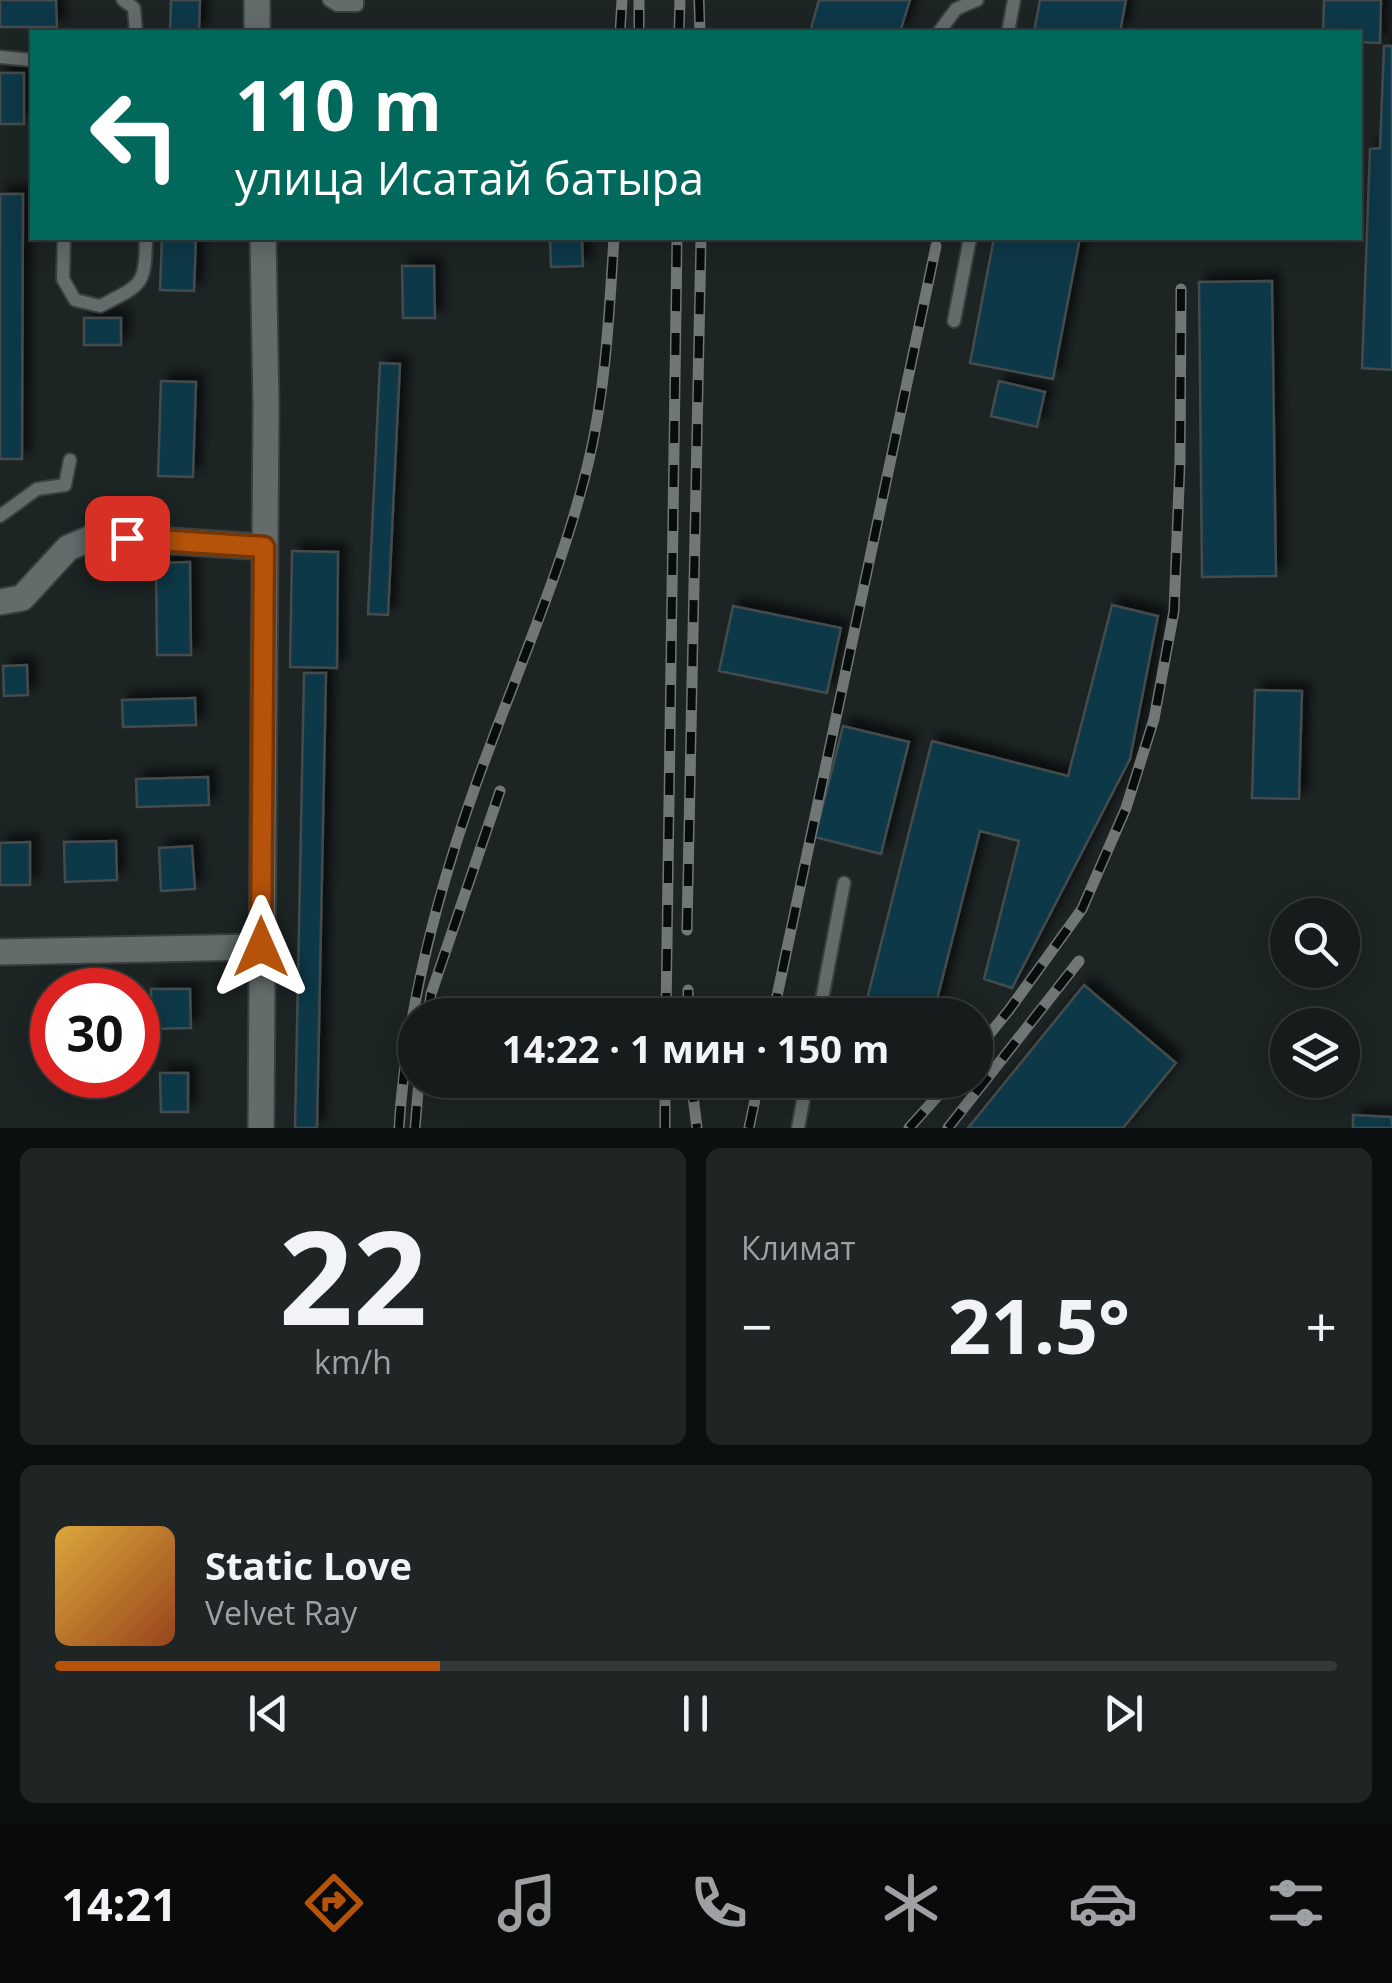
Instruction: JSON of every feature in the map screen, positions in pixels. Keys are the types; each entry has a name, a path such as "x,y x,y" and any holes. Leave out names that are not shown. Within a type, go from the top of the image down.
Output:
{"street":[{"path":"256,30 257,0"},
{"path":"262,1128 263,240"},
{"path":"0,602 22,598 68,548 96,536 264,547"},
{"path":"0,952 261,947"}],"lane":[{"path":"123,0 134,8 136,30"},
{"path":"329,0 337,5 357,5 357,0"},
{"path":"940,30 956,9 977,0"},
{"path":"1008,30 1014,0"},
{"path":"0,57 30,60"},
{"path":"64,240 63,279 75,300 100,306 133,289 146,275 146,240"},
{"path":"954,321 970,240"},
{"path":"0,516 37,489 65,486 70,460"},
{"path":"822,998 844,883"},
{"path":"798,1128 804,1098"}],"building":[{"path":"0,0 56,0 57,27 0,27"},
{"path":"171,0 200,0 199,30 170,30"},
{"path":"819,0 910,0 901,30 811,30"},
{"path":"1040,0 1126,0 1120,30 1034,30"},
{"path":"1324,0 1381,0 1380,43 1362,42 1362,30 1323,30"},
{"path":"1384,46 1392,46 1392,370 1362,368 1370,149 1380,148"},
{"path":"0,73 24,73 24,124 0,124"},
{"path":"0,194 23,194 22,459 0,459"},
{"path":"162,240 196,240 194,291 160,290"},
{"path":"582,240 583,266 551,267 550,241"},
{"path":"994,240 1080,240 1053,379 970,363"},
{"path":"402,266 434,266 435,318 403,318"},
{"path":"1272,281 1276,576 1202,577 1199,282"},
{"path":"84,318 121,318 121,345 84,345"},
{"path":"380,363 400,364 388,615 368,614"},
{"path":"161,381 196,382 193,477 158,476"},
{"path":"999,381 1045,392 1037,427 991,416"},
{"path":"292,551 338,552 337,668 290,667"},
{"path":"190,562 191,655 157,655 156,563"},
{"path":"1112,605 1158,616 1130,759 1012,988 984,979 1019,841 980,831 937,998 867,998 932,741 1068,776"},
{"path":"733,606 841,628 827,693 719,671"},
{"path":"27,665 28,695 4,696 3,666"},
{"path":"304,673 326,673 317,1128 295,1128"},
{"path":"1255,690 1302,691 1299,799 1252,798"},
{"path":"195,698 196,725 123,727 122,700"},
{"path":"843,726 909,742 881,854 815,837"},
{"path":"208,777 209,805 137,807 136,779"},
{"path":"116,841 117,880 65,882 64,842"},
{"path":"30,842 30,885 0,885 0,843"},
{"path":"192,846 195,889 161,891 159,848"},
{"path":"1084,985 1176,1063 1123,1128 968,1128"},
{"path":"160,989 190,989 191,1028 160,1029"},
{"path":"160,1073 188,1073 188,1112 161,1112"},
{"path":"1353,1115 1392,1117 1392,1128 1353,1128"}],"railway":[{"path":"620,30 622,0"},
{"path":"639,0 639,30"},
{"path":"679,30 680,0"},
{"path":"699,0 700,30"},
{"path":"399,1128 416,998 448,870 550,587 588,464 603,380 614,240"},
{"path":"666,998 677,240"},
{"path":"687,930 701,240"},
{"path":"777,998 936,246"},
{"path":"993,1030 1082,909 1126,808 1154,719 1174,611 1181,289"},
{"path":"430,998 500,791"},
{"path":"948,1128 1079,961"},
{"path":"688,990 688,998"},
{"path":"415,1128 418,1098"},
{"path":"665,1098 665,1128"},
{"path":"693,1098 697,1128"},
{"path":"749,1128 755,1098"},
{"path":"909,1128 936,1098"}],"route":[{"path":"127,538 264,547 261,947"}]}
